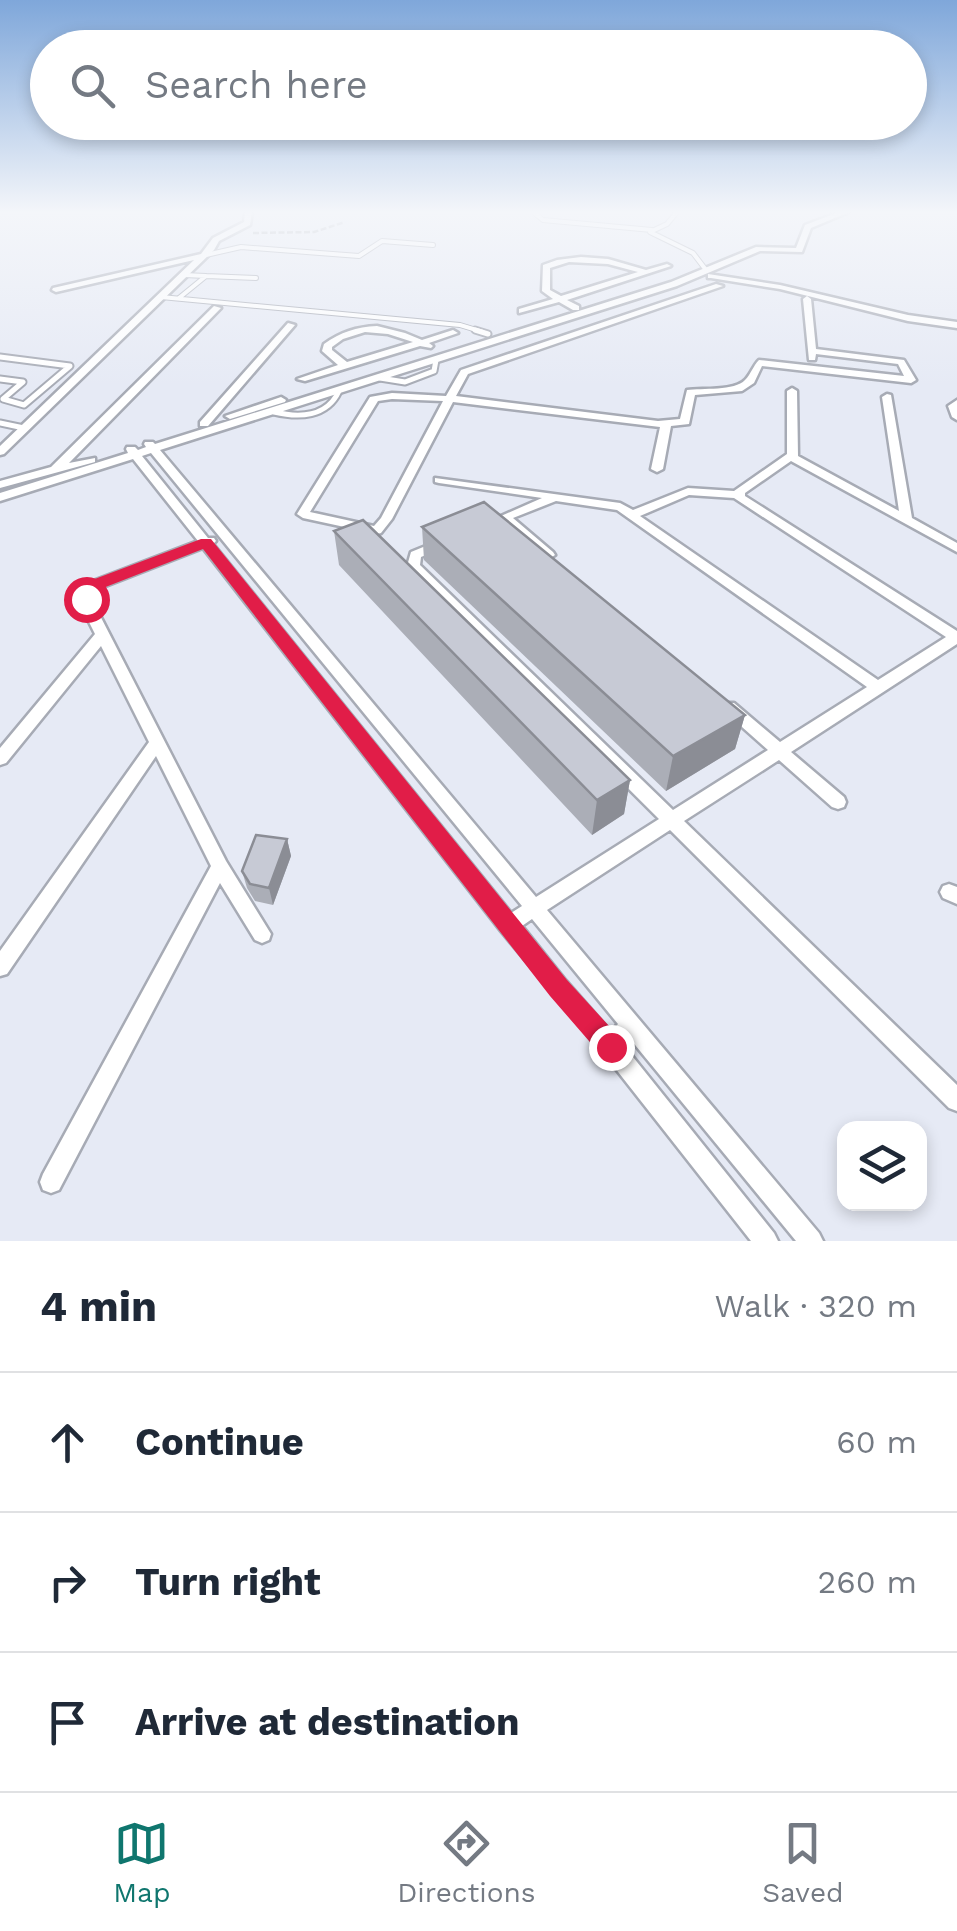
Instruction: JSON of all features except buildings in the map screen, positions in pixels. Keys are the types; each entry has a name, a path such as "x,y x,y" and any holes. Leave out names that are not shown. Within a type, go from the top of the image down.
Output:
{"street":[{"path":"134,270 56,290 143,270"},
{"path":"0,452 189,270"},
{"path":"546,270 544,285 558,299 576,308"},
{"path":"638,270 644,272"},
{"path":"522,311 652,270"},
{"path":"492,338 576,308 604,306 705,270"},
{"path":"0,485 143,450 204,424 702,271 730,282 780,287 908,318 957,324"},
{"path":"719,286 468,368 446,400 381,528 368,530 303,514 374,400 388,394 446,400 666,425 684,424 692,390 738,389 751,381 757,364 912,380 901,362 812,351"},
{"path":"571,295 612,323"},
{"path":"807,299 812,368"},
{"path":"604,306 625,319"},
{"path":"55,470 216,308"},
{"path":"204,424 292,325"},
{"path":"344,365 327,351 327,346 369,329 393,329 423,343 437,355"},
{"path":"302,378 453,333"},
{"path":"0,497 380,378 437,355"},
{"path":"792,390 792,458"},
{"path":"886,397 906,518"},
{"path":"957,402 957,417"},
{"path":"658,469 666,425"},
{"path":"143,450 632,1024 811,1241"},
{"path":"738,495 792,458"},
{"path":"792,458 957,548"},
{"path":"439,480 600,501 634,514 878,687"},
{"path":"508,925 957,638 738,495 688,491 634,514"},
{"path":"469,532 555,497"},
{"path":"505,518 563,567"},
{"path":"215,539 93,587 86,602 220,866 262,934"},
{"path":"215,539 508,925 766,1241"},
{"path":"451,540 416,555 412,566 674,818 957,1100"},
{"path":"0,758 102,636"},
{"path":"709,690 838,802"},
{"path":"0,967 158,741"},
{"path":"51,1182 220,866"},
{"path":"611,1047 632,1024"}],"lane":[{"path":"184,274 256,278"},
{"path":"178,299 206,276"},
{"path":"161,297 460,325 492,338"},
{"path":"0,357 70,366 24,405 3,399 23,382 0,378"},
{"path":"0,423 24,428"}],"route":[{"path":"86,599 98,584 206,542 558,988 611,1047"}]}
